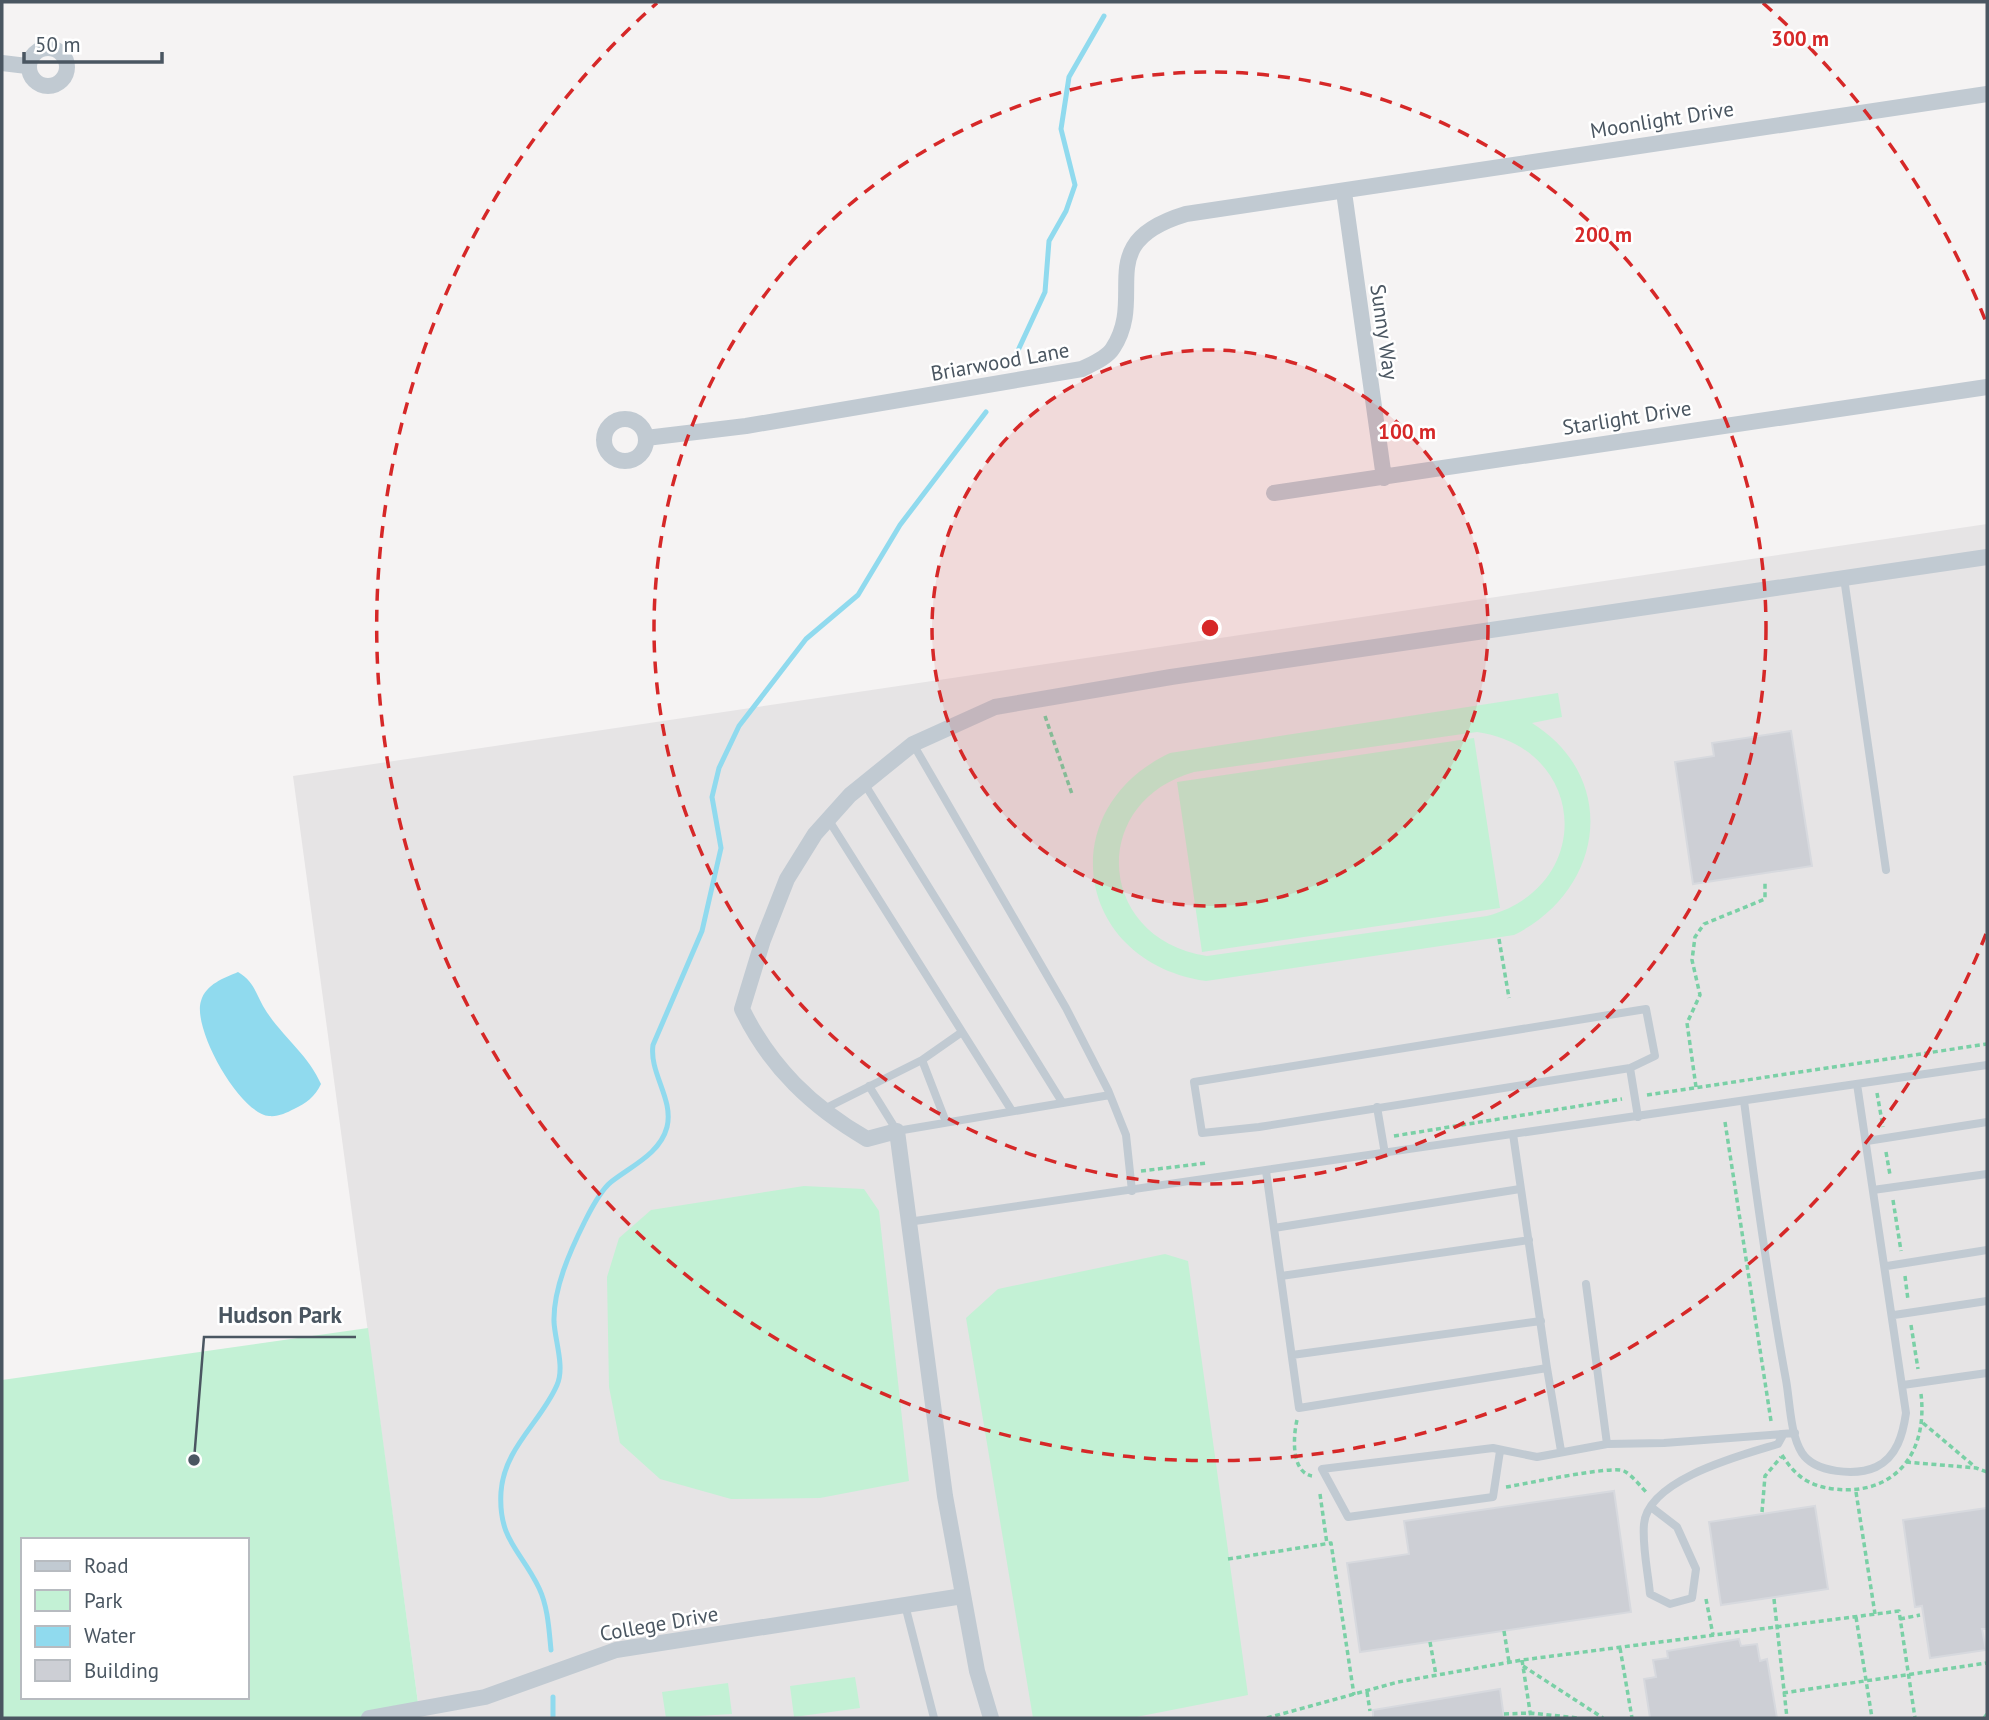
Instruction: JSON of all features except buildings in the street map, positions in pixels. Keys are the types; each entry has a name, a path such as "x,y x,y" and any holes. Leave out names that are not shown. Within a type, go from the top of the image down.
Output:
{"street":[{"path":"2,63 27,66"},
{"name":"Moonlight Drive","path":"1344,192 1839,114 1987,94"},
{"name":"Briarwood Lane","path":"646,438 746,426 1082,369 1112,351 1122,330 1127,262 1143,234 1166,220 1186,214 1344,192"},
{"name":"Sunny Way","path":"1344,192 1384,478"},
{"name":"Starlight Drive","path":"1274,493 1987,387"},
{"path":"991,1718 977,1671 945,1496 897,1131 867,1139 823,1110 776,1066 759,1043 742,1009 763,940 787,879 828,819 864,783 913,744 995,707 1039,698 1987,557"},
{"name":"College Drive","path":"369,1718 485,1697 615,1650 963,1596"}],"lane":[{"path":"1844,578 1886,870"},
{"path":"913,744 1066,1008 1110,1094 1126,1135 1132,1191"},
{"path":"864,783 1062,1102"},
{"path":"828,819 1013,1111"},
{"path":"1646,1009 1655,1056 1630,1068 1202,1133 1194,1082 1646,1009"},
{"path":"823,1110 922,1060 962,1031"},
{"path":"922,1060 946,1122"},
{"path":"908,1222 1987,1065"},
{"path":"1630,1068 1638,1117"},
{"path":"1744,1101 1777,1332 1795,1433 1802,1454 1816,1466 1845,1472 1877,1466 1896,1448 1902,1437 1906,1413 1894,1315 1857,1084"},
{"path":"869,1086 897,1131 1110,1094"},
{"path":"1377,1107 1385,1154"},
{"path":"1867,1141 1987,1122"},
{"path":"1513,1134 1561,1451"},
{"path":"1266,1171 1299,1408 1547,1368"},
{"path":"1874,1190 1987,1174"},
{"path":"1274,1228 1520,1189"},
{"path":"1281,1276 1529,1240"},
{"path":"1886,1266 1987,1251"},
{"path":"1586,1284 1607,1444"},
{"path":"1894,1315 1987,1301"},
{"path":"1292,1355 1541,1321"},
{"path":"1903,1385 1987,1373"},
{"path":"1500,1451 1493,1497 1348,1517 1322,1469 1493,1448 1537,1457 1607,1444 1664,1444 1772,1432 1783,1435 1795,1433"},
{"path":"1653,1504 1677,1527 1696,1569 1692,1598 1670,1604 1650,1594 1644,1522 1653,1504 1692,1474 1778,1444 1783,1435"},
{"path":"905,1605 934,1718"}],"path":[{"path":"1039,698 1072,794"},
{"path":"1696,1087 1687,1023 1700,995 1692,960 1695,937 1704,924 1765,899 1765,882"},
{"path":"1499,939 1509,998"},
{"path":"1382,1138 1696,1087 1987,1044"},
{"path":"1130,1172 1211,1163"},
{"path":"1923,1423 1976,1468"},
{"path":"1762,1512 1765,1476 1782,1456"},
{"path":"1905,1462 1976,1468 1987,1472"},
{"path":"1493,1489 1590,1474 1605,1468 1624,1471 1653,1504"},
{"path":"1856,1491 1875,1614"},
{"path":"1228,1559 1331,1543 1354,1695"},
{"path":"1705,1595 1713,1635"},
{"path":"1774,1599 1787,1718"},
{"path":"1267,1718 1436,1675 1509,1662 1899,1611 1915,1718"},
{"path":"1900,1619 1920,1615"},
{"path":"1856,1617 1872,1718"},
{"path":"1504,1631 1509,1662"},
{"path":"1430,1642 1436,1675"},
{"path":"1620,1647 1632,1718"},
{"path":"1522,1660 1531,1718"},
{"path":"1783,1693 1987,1663"},
{"path":"1523,1666 1602,1718"},
{"path":"1367,1692 1370,1711"},
{"path":"1504,1714 1530,1713 1578,1718"}],"shaded area":[{"path":"1987,524 1987,1718 420,1718 293,776"}],"green space":[{"path":"1558,693 1562,717 1532,723 1560,746 1579,774 1589,803 1590,834 1582,863 1567,891 1544,916 1514,935 1206,981 1162,968 1128,945 1106,915 1094,881 1095,845 1107,810 1132,778 1170,753","holes":["1477,732 1514,743 1541,763 1558,790 1564,819 1561,849 1547,877 1522,900 1487,916 1207,956 1170,945 1144,925 1126,899 1119,869 1122,839 1135,811 1159,788 1194,772"]},
{"path":"1474,738 1500,908 1202,952 1177,782"},
{"path":"804,1186 864,1189 879,1211 909,1481 820,1498 731,1499 660,1479 620,1443 609,1387 607,1277 619,1238 651,1210"},
{"path":"1165,1254 1188,1261 1248,1695 1131,1718 1033,1718 966,1318 998,1289"},
{"path":"368,1328 420,1718 2,1718 2,1380"},
{"path":"855,1677 860,1708 794,1717 790,1686"},
{"path":"728,1683 732,1714 666,1718 662,1692"}],"water":[{"path":"238,972 256,991 263,1006 309,1063 321,1084 306,1102 276,1116 257,1111 244,1101 220,1068 204,1030 200,1014 203,995 216,982"}],"waterway":[{"path":"1015,357 1045,292 1049,241 1066,211 1075,185 1061,129 1069,77 1104,16"},
{"path":"551,1650 542,1595 512,1544 503,1522 501,1492 504,1476 516,1449 557,1385 560,1362 554,1309 563,1270 579,1233 604,1190 644,1159 658,1145 667,1127 667,1106 654,1066 653,1045 702,931 721,848 712,797 719,768 739,726 806,639 858,595 900,525 986,412"},
{"path":"553,1697 553,1718"}],"place":[{"name":"Hudson Park","path":"194,1460"}]}
